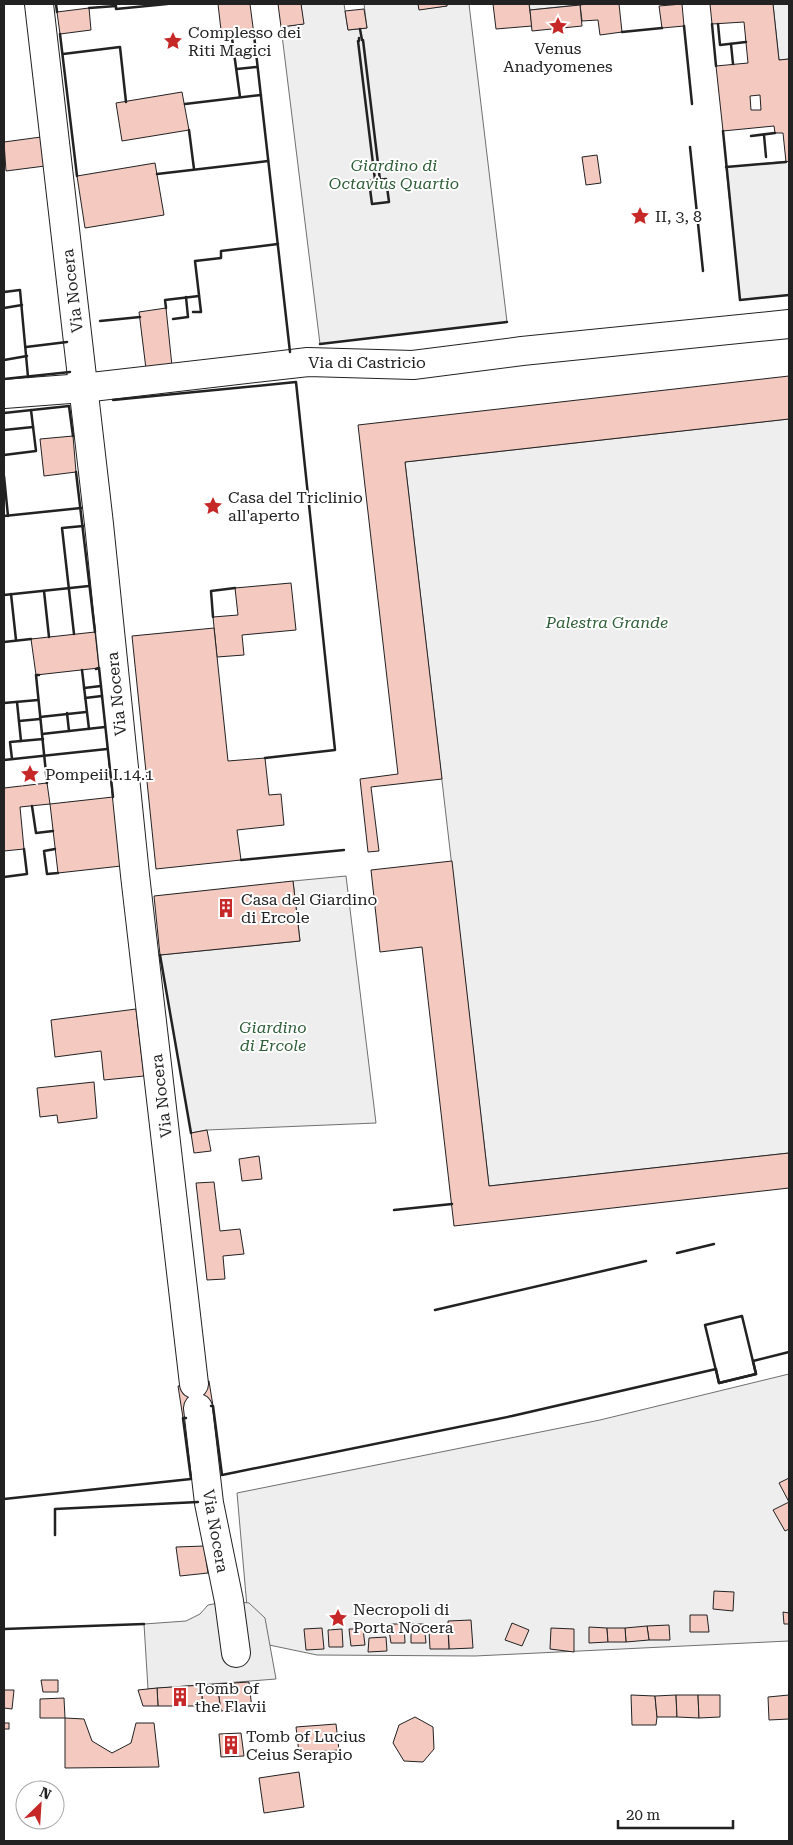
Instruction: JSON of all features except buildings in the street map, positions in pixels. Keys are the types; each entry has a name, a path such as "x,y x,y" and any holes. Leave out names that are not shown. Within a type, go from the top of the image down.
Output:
{"street":[{"name":"Via Nocera","path":"39,4 99,524 135,875 196,1396 209,1503 229,1601 236,1653"},
{"name":"Via di Castricio","path":"4,394 83,388 308,362 413,365 531,350 789,324"}],"green space":[{"name":"Giardino di Octavius Quartio","path":"301,4 344,4 348,30 367,28 364,4 418,4 419,9 447,6 447,4 469,4 507,322 320,344 281,27 303,24"},
{"path":"529,4 587,4 530,10"},
{"path":"773,4 789,4 789,59 779,60"},
{"path":"789,161 789,295 740,300 726,167"},
{"name":"Palestra Grande","path":"789,419 789,1153 489,1186 405,462"},
{"name":"Giardino di Ercole","path":"346,876 376,1123 207,1130 191,1133 160,955 300,941 293,881"},
{"path":"789,1374 789,1641 475,1656 317,1655 250,1641 237,1493 600,1420"}],"shaded area":[{"path":"229,1601 249,1603 265,1618 276,1679 148,1689 144,1624 186,1621 200,1614 208,1605"}],"wall":[{"path":"56,4 57,12"},
{"path":"89,8 116,6 116,9 167,4"},
{"path":"712,24 716,66"},
{"path":"718,24 720,45 746,42"},
{"path":"684,26 692,104"},
{"path":"622,32 662,28"},
{"path":"360,29 363,40 380,180"},
{"path":"60,34 77,176"},
{"path":"254,35 290,352"},
{"path":"232,38 240,97"},
{"path":"359,38 375,180"},
{"path":"731,44 733,64"},
{"path":"63,54 120,47 126,102"},
{"path":"237,69 257,67"},
{"path":"185,104 261,95"},
{"path":"189,130 194,169"},
{"path":"723,131 740,300 789,295"},
{"path":"751,136 775,133"},
{"path":"764,135 766,157"},
{"path":"690,147 703,271"},
{"path":"157,174 268,161"},
{"path":"726,167 786,162"},
{"path":"386,179 389,202 372,204 369,181 386,179"},
{"path":"193,312 201,312 195,261 221,258 221,251 278,244"},
{"path":"4,292 20,290 28,377"},
{"path":"166,308 165,300 199,296"},
{"path":"173,319 188,317 186,297"},
{"path":"4,308 22,305"},
{"path":"100,321 140,317"},
{"path":"320,344 507,322"},
{"path":"26,347 67,342"},
{"path":"4,360 27,356"},
{"path":"4,379 70,372"},
{"path":"113,400 296,382 335,750 265,758"},
{"path":"4,413 69,406 73,436"},
{"path":"4,455 36,451 31,410"},
{"path":"4,430 33,427"},
{"path":"76,472 95,632"},
{"path":"4,476 8,516"},
{"path":"4,516 81,508"},
{"path":"74,634 62,528 83,526"},
{"path":"4,595 89,586"},
{"path":"213,617 211,591 235,588"},
{"path":"44,591 49,637"},
{"path":"11,594 16,640"},
{"path":"4,642 31,639"},
{"path":"96,669 99,668 113,797"},
{"path":"82,670 89,729"},
{"path":"39,675 36,675 47,783"},
{"path":"84,688 101,686"},
{"path":"85,698 102,696"},
{"path":"4,703 38,700"},
{"path":"17,702 21,741"},
{"path":"40,717 86,712"},
{"path":"67,713 69,731"},
{"path":"19,721 40,719"},
{"path":"42,734 105,727"},
{"path":"12,759 10,742 43,739"},
{"path":"4,760 107,749"},
{"path":"32,806 36,833 53,831"},
{"path":"4,877 27,874 24,849"},
{"path":"55,849 44,851 47,874 58,873"},
{"path":"241,860 344,850"},
{"path":"160,955 191,1133"},
{"path":"394,1210 452,1204"},
{"path":"677,1253 714,1244"},
{"path":"435,1310 646,1261"},
{"path":"742,1316 756,1374 719,1383 705,1325 742,1316"},
{"path":"211,1406 213,1406 222,1475 512,1416 716,1369 719,1383 756,1374 753,1361 789,1352"},
{"path":"4,1499 191,1479 183,1418 186,1418"},
{"path":"55,1535 55,1509 198,1502"},
{"path":"4,1629 144,1624"}],"place":[{"name":"Venus Anadyomenes","path":"558,26"},
{"name":"Complesso dei Riti Magici","path":"173,41"},
{"name":"II, 3, 8","path":"640,216"},
{"name":"Casa del Triclinio all'aperto","path":"213,506"},
{"name":"Pompeii I.14.1","path":"30,774"},
{"name":"Casa del Giardino di Ercole","path":"226,908"},
{"name":"Necropoli di Porta Nocera","path":"338,1618"},
{"name":"Tomb of the Flavii","path":"180,1697"},
{"name":"Tomb of Lucius Ceius Serapio","path":"231,1745"}]}
